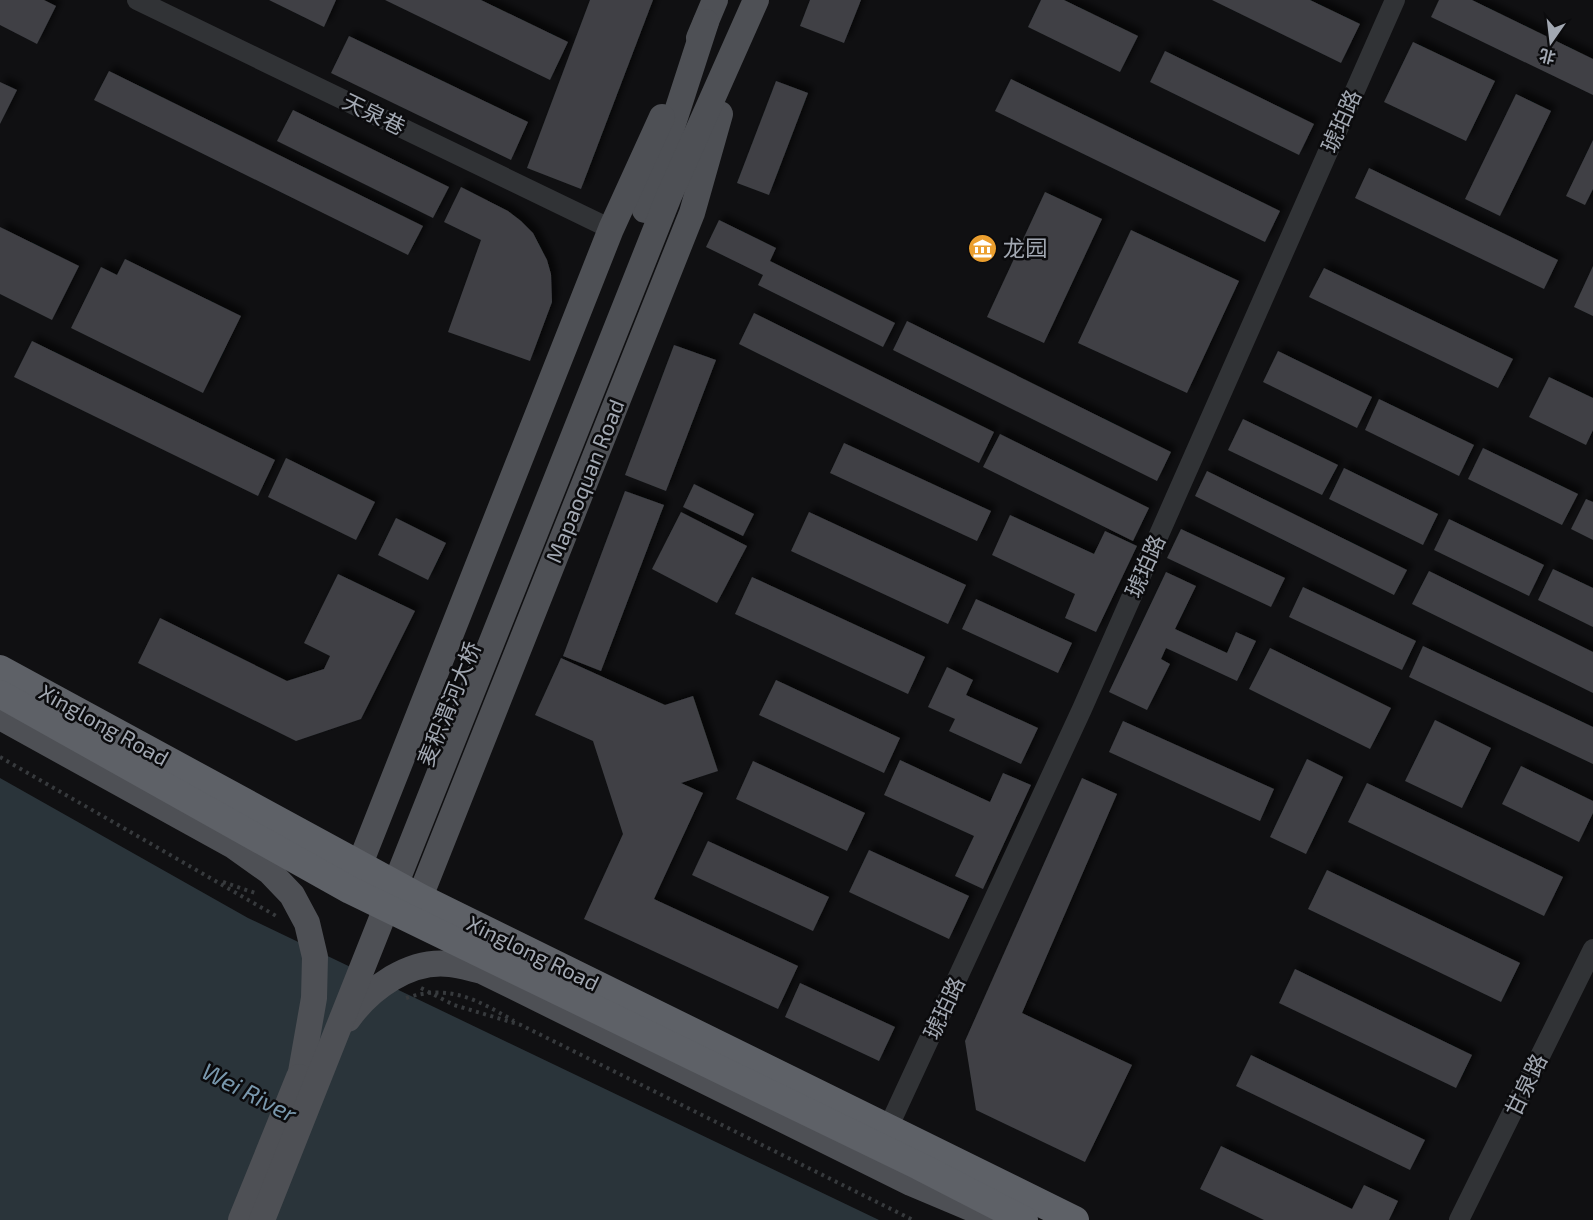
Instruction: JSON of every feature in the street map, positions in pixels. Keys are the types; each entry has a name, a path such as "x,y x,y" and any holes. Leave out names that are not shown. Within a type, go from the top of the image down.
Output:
{"highway":[{"name":"Xinglong Road","path":"0,669 355,878"},
{"name":"Xinglong Road","path":"0,694 1024,1220"},
{"name":"Xinglong Road","path":"415,909 888,1128 1075,1220"}],"main road":[{"name":"Mapaoquan Road","path":"415,909 692,213 742,36 756,0"},
{"path":"355,878 611,229 711,11"},
{"path":"662,192 711,11"},
{"name":"Mapaoquan Road","path":"662,192 742,36"},
{"name":"麦积渭河大桥","path":"241,1220 310,1074 662,192"},
{"path":"0,717 232,845 270,872 292,895 307,923 315,957 310,1074"},
{"path":"310,1074 370,993 394,976 410,970 449,963 482,971 535,995 911,1183 1000,1220"},
{"name":"麦积渭河大桥","path":"262,1220 310,1074"}],"street":[{"name":"天泉巷","path":"138,0 611,229"},
{"name":"琥珀路","path":"888,1128 1082,709 1395,0"},
{"name":"甘泉路","path":"1459,1220 1593,949"}],"path":[{"path":"0,758 286,921"},
{"path":"219,881 251,890 261,896"},
{"path":"412,984 454,1005 521,1025"},
{"path":"404,999 422,993 447,991 483,1003 521,1025 913,1220"}],"water":[{"name":"Wei River","path":"0,778 248,918 879,1220 0,1220"}],"building":[{"path":"0,0 44,0 56,6 37,44 0,25"},
{"path":"269,0 336,0 324,27"},
{"path":"385,0 481,0 568,42 550,80"},
{"path":"590,0 653,0 581,189 527,168"},
{"path":"810,0 861,0 844,43 800,26"},
{"path":"1041,0 1064,0 1138,36 1120,72 1028,27"},
{"path":"1212,0 1310,0 1360,24 1341,63"},
{"path":"1439,0 1472,0 1593,59 1593,95 1431,17"},
{"path":"349,36 528,122 511,160 331,73"},
{"path":"1413,42 1495,81 1466,141 1384,102"},
{"path":"1165,51 1314,124 1299,155 1150,82"},
{"path":"109,71 423,226 408,255 94,100"},
{"path":"1011,79 1280,211 1265,242 995,111"},
{"path":"776,81 808,93 769,195 737,183"},
{"path":"0,82 17,90 0,124"},
{"path":"1516,94 1551,111 1500,216 1465,199"},
{"path":"293,110 449,187 433,218 277,141"},
{"path":"1593,140 1593,189 1585,205 1566,196"},
{"path":"1369,168 1558,260 1544,289 1355,198"},
{"path":"461,187 508,211 521,221 533,233 547,260 551,274 552,302 530,361 448,332 481,240 444,222"},
{"path":"1045,192 1102,219 1044,343 987,317"},
{"path":"719,220 776,248 770,261 895,323 883,347 758,285 763,275 706,247"},
{"path":"0,227 79,266 52,320 0,294"},
{"path":"1131,230 1239,281 1187,393 1078,343"},
{"path":"125,259 241,316 203,393 71,328 101,267 117,275"},
{"path":"1593,266 1593,316 1574,307"},
{"path":"1324,268 1513,359 1498,388 1309,297"},
{"path":"754,313 994,432 979,463 739,344"},
{"path":"907,321 1171,452 1157,481 893,350"},
{"path":"32,341 275,460 258,496 14,377"},
{"path":"674,345 716,360 666,491 625,475"},
{"path":"1278,351 1372,397 1357,428 1263,382"},
{"path":"1549,377 1593,398 1593,430 1586,445 1529,417"},
{"path":"1379,399 1474,445 1459,476 1365,430"},
{"path":"1243,419 1338,465 1322,495 1228,450"},
{"path":"1000,434 1149,508 1133,541 983,467"},
{"path":"844,443 991,511 977,541 830,473"},
{"path":"1483,448 1578,494 1562,525 1468,479"},
{"path":"286,458 375,502 356,540 268,497"},
{"path":"1344,468 1438,514 1423,545 1329,499"},
{"path":"1207,471 1407,570 1394,595 1195,496"},
{"path":"694,484 754,514 743,536 683,507"},
{"path":"625,491 664,505 601,671 563,656"},
{"path":"1586,499 1593,502 1593,540 1571,529"},
{"path":"681,512 747,546 717,603 652,569"},
{"path":"809,512 966,585 948,624 791,551"},
{"path":"1010,515 1094,554 1105,531 1137,546 1096,632 1065,618 1075,594 992,555"},
{"path":"396,518 446,543 428,580 378,555"},
{"path":"1449,519 1544,565 1529,596 1434,550"},
{"path":"1181,529 1285,578 1271,607 1167,558"},
{"path":"1553,569 1593,588 1593,627 1538,600"},
{"path":"1429,571 1593,652 1593,693 1412,604"},
{"path":"1166,572 1196,586 1175,629 1227,653 1236,632 1256,641 1237,681 1166,648 1161,659 1170,664 1147,710 1109,692"},
{"path":"338,574 415,611 361,719 296,741 138,663 160,618 287,681 324,669 330,656 304,643"},
{"path":"752,577 925,657 908,694 735,614"},
{"path":"1303,587 1416,641 1402,670 1289,617"},
{"path":"976,599 1072,643 1058,673 962,629"},
{"path":"1423,646 1593,727 1593,764 1409,677"},
{"path":"1270,648 1391,708 1370,749 1249,689"},
{"path":"561,658 665,705 693,696 718,771 681,783 703,793 654,899 798,966 778,1009 584,919 623,834 593,741 535,715"},
{"path":"947,667 973,680 966,695 1038,728 1021,764 949,731 955,719 928,707"},
{"path":"776,680 900,738 884,773 759,715"},
{"path":"1435,720 1491,748 1462,808 1405,781"},
{"path":"1123,721 1274,789 1260,821 1109,752"},
{"path":"1307,759 1343,777 1306,854 1270,837"},
{"path":"900,760 990,802 1003,773 1031,785 983,889 955,876 974,836 884,795"},
{"path":"753,761 865,813 847,851 736,799"},
{"path":"1521,766 1593,801 1593,813 1579,842 1502,804"},
{"path":"1082,778 1117,794 1022,1013 1132,1065 1085,1162 976,1110 965,1041"},
{"path":"1367,783 1563,877 1544,916 1348,822"},
{"path":"708,841 829,897 813,931 692,875"},
{"path":"869,850 969,896 949,939 849,892"},
{"path":"1327,870 1520,963 1501,1002 1308,909"},
{"path":"1295,969 1472,1055 1456,1088 1279,1003"},
{"path":"800,983 895,1027 879,1061 785,1017"},
{"path":"1251,1055 1425,1140 1410,1170 1236,1086"},
{"path":"1221,1146 1352,1209 1364,1185 1398,1201 1389,1220 1264,1220 1200,1189"}],"place":[{"name":"龙园","path":"982,248"}]}
